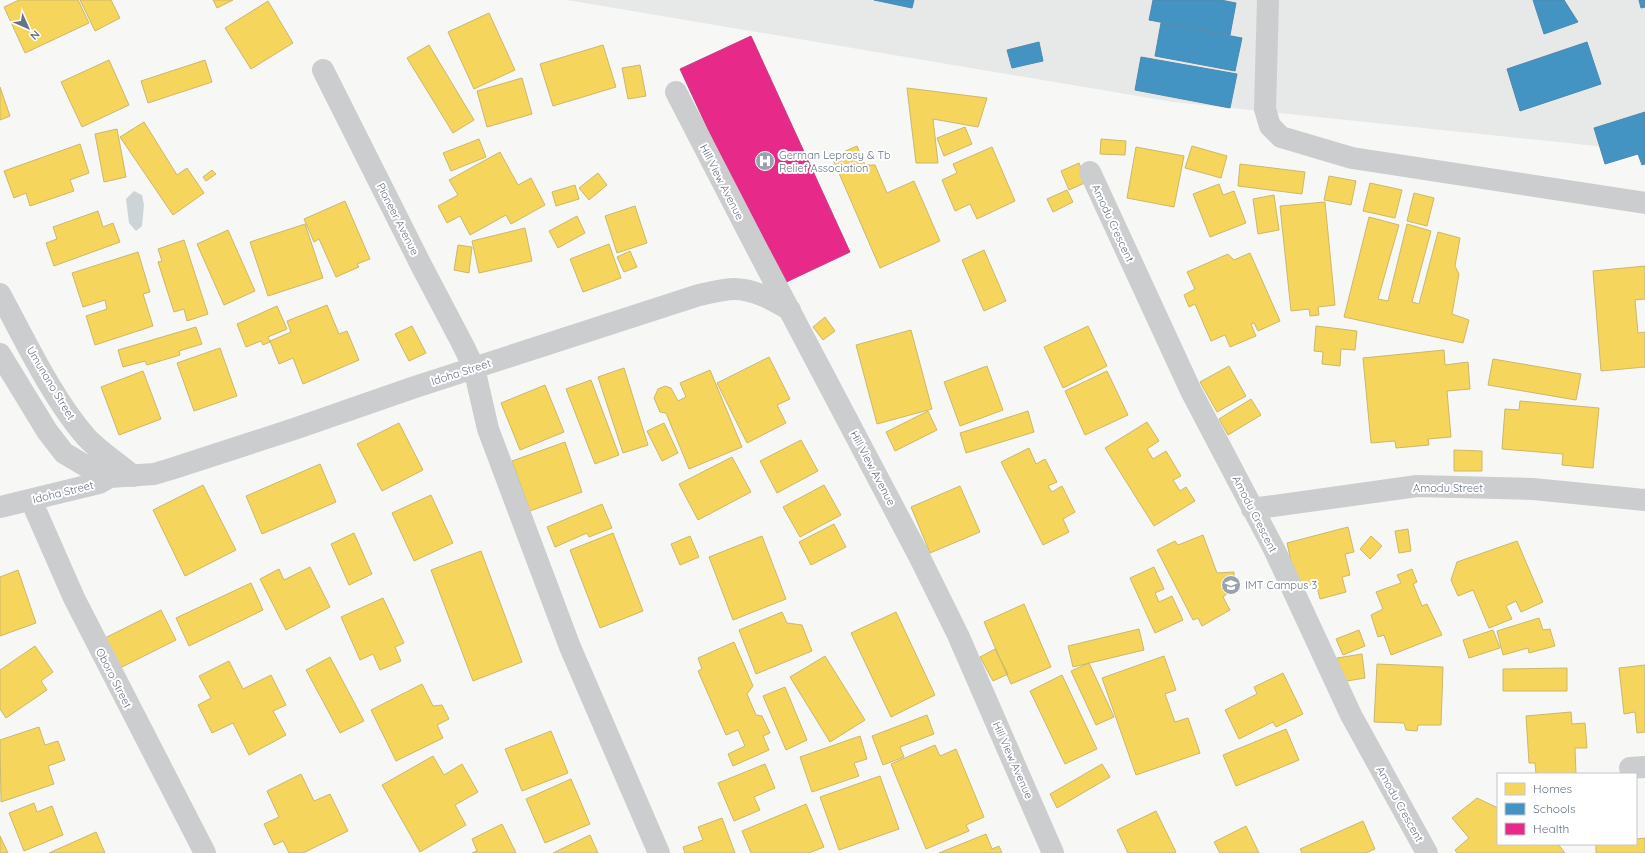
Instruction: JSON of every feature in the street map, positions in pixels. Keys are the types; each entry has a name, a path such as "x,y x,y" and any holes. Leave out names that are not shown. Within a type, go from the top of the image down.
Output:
{"street":[{"path":"1268,0 1265,109 1270,126 1281,137 1352,158 1645,203"},
{"name":"Pioneer Avenue","path":"323,70 474,368 488,429 565,632 659,853"},
{"name":"Hill View Avenue","path":"676,92 918,554 958,635 1053,853"},
{"name":"Amodu Crescent","path":"1090,172 1191,391 1274,549 1351,715 1427,853"},
{"name":"Idoha Street","path":"0,507 99,483 121,473 154,474 171,469 645,311 699,295 734,289 752,292 772,299 790,310"},
{"name":"Umunano Street","path":"0,294 57,396 76,425 121,473"},
{"path":"0,354 59,448 91,469 121,473"},
{"name":"Amodu Street","path":"1252,509 1417,486 1533,489 1645,500"},
{"name":"Oboro Street","path":"31,500 74,598 127,705 206,853"}],"shaded area":[{"path":"567,0 1645,0 1645,151 1173,102"},
{"path":"134,191 142,195 144,205 142,226 136,231 129,223 126,199"}],"building: Homes":[{"path":"19,0 78,0 89,23 25,53 4,7"},
{"path":"80,0 111,0 120,18 95,31"},
{"path":"213,0 233,0 217,8"},
{"path":"268,1 293,43 251,69 225,28"},
{"path":"489,13 515,70 474,89 448,32"},
{"path":"429,45 474,120 453,133 407,58"},
{"path":"603,45 616,87 553,106 540,64"},
{"path":"109,60 129,105 82,127 61,82"},
{"path":"205,60 212,82 148,103 141,81"},
{"path":"640,65 646,96 628,99 622,68"},
{"path":"522,78 532,114 487,127 477,91"},
{"path":"0,87 10,116 0,120"},
{"path":"907,88 987,98 978,127 933,119 938,163 916,163"},
{"path":"144,122 177,175 187,168 204,193 173,215 120,137"},
{"path":"965,127 972,144 944,156 937,138"},
{"path":"117,129 126,177 104,182 95,134"},
{"path":"479,139 486,157 451,171 443,153"},
{"path":"1101,139 1126,141 1125,155 1100,154"},
{"path":"80,144 89,173 70,180 74,191 30,206 26,193 14,198 4,171"},
{"path":"857,146 865,165 875,165 887,193 914,181 940,241 880,268 832,157"},
{"path":"1192,146 1227,156 1221,178 1185,168"},
{"path":"992,147 1015,201 977,219 970,204 955,211 942,180 957,173 953,164"},
{"path":"1136,147 1184,156 1174,207 1127,198"},
{"path":"500,152 518,185 531,178 545,205 511,224 506,215 470,235 460,216 447,223 438,206 458,195 449,180"},
{"path":"1079,163 1087,182 1069,190 1061,171"},
{"path":"1240,164 1305,172 1302,194 1238,186"},
{"path":"212,170 216,174 206,181 203,177"},
{"path":"598,173 607,185 589,200 579,188"},
{"path":"1329,176 1356,181 1351,205 1324,200"},
{"path":"1370,183 1402,190 1395,218 1363,211"},
{"path":"1219,184 1223,195 1234,191 1246,223 1210,237 1193,194"},
{"path":"575,185 579,199 556,206 552,192"},
{"path":"1067,190 1073,202 1053,212 1047,199"},
{"path":"1414,193 1434,198 1427,226 1407,221"},
{"path":"1274,195 1279,230 1258,234 1253,199"},
{"path":"345,201 370,259 357,264 359,267 336,277 319,239 314,242 304,219"},
{"path":"1325,202 1335,305 1318,307 1319,315 1310,316 1309,309 1291,311 1280,206"},
{"path":"635,206 647,243 617,253 605,216"},
{"path":"98,211 103,227 113,223 120,242 54,266 46,243 57,239 53,227"},
{"path":"577,216 585,233 558,248 549,231"},
{"path":"1369,217 1399,225 1378,299 1388,301 1407,224 1431,231 1412,302 1419,304 1438,232 1460,238 1455,266 1459,274 1452,314 1469,320 1463,343 1344,317"},
{"path":"305,224 323,278 268,296 250,242"},
{"path":"525,228 532,261 479,273 472,241"},
{"path":"228,230 255,291 224,305 197,244"},
{"path":"184,240 208,314 187,321 184,309 174,312 158,262 162,261 158,249"},
{"path":"609,244 621,278 583,292 570,259"},
{"path":"458,245 472,247 469,273 454,270"},
{"path":"984,250 1006,301 984,311 962,260"},
{"path":"630,251 637,267 624,272 617,257"},
{"path":"138,252 150,292 143,294 153,326 95,345 86,316 107,309 105,300 83,307 72,273"},
{"path":"1250,253 1280,321 1258,331 1254,323 1251,324 1256,336 1230,347 1225,335 1211,341 1195,304 1189,307 1184,295 1195,289 1187,272 1228,254 1234,260"},
{"path":"1645,266 1645,299 1635,300 1638,333 1645,332 1645,367 1601,371 1593,271"},
{"path":"327,305 339,334 347,331 359,360 303,384 293,358 279,364 270,341 291,332 287,321"},
{"path":"277,306 287,329 268,337 270,342 263,345 261,341 246,347 237,324"},
{"path":"825,317 835,331 823,340 813,327"},
{"path":"412,326 426,353 409,361 395,334"},
{"path":"1088,326 1107,366 1063,388 1044,347"},
{"path":"1316,326 1357,331 1355,350 1341,349 1340,366 1322,364 1323,352 1314,351"},
{"path":"196,327 202,344 179,351 180,355 147,365 145,361 123,367 118,350"},
{"path":"911,330 932,409 877,424 856,345"},
{"path":"220,348 237,396 194,411 177,363"},
{"path":"1444,350 1445,365 1468,362 1470,389 1447,391 1451,437 1428,439 1429,445 1396,448 1395,441 1371,443 1363,358"},
{"path":"769,357 790,399 777,405 786,423 747,443 717,383"},
{"path":"1493,359 1581,374 1576,400 1488,385"},
{"path":"987,366 1003,410 960,426 944,382"},
{"path":"1229,366 1246,396 1217,412 1200,382"},
{"path":"624,368 648,445 623,453 598,377"},
{"path":"710,370 742,447 689,469 666,413 660,412 654,398 658,389 665,386 671,388 678,401 686,397 680,383"},
{"path":"143,371 161,419 119,435 101,387"},
{"path":"1107,371 1128,415 1085,435 1065,391"},
{"path":"591,380 619,455 595,464 566,389"},
{"path":"545,385 564,432 520,450 501,403"},
{"path":"1251,399 1261,415 1228,435 1219,419"},
{"path":"1520,401 1599,408 1593,468 1562,465 1563,454 1502,449 1505,409 1519,410"},
{"path":"928,411 937,430 895,451 886,432"},
{"path":"1028,411 1034,432 966,453 960,433"},
{"path":"1147,422 1159,441 1147,449 1153,459 1166,451 1181,476 1173,480 1180,491 1186,487 1195,501 1154,526 1105,448"},
{"path":"399,423 423,470 382,491 357,444"},
{"path":"664,423 678,453 662,461 647,431"},
{"path":"801,440 818,471 777,493 760,461"},
{"path":"565,442 582,492 530,511 512,461"},
{"path":"1029,448 1036,464 1045,459 1057,482 1048,486 1052,492 1062,486 1075,512 1063,519 1069,532 1043,545 1001,462"},
{"path":"1454,450 1482,451 1482,471 1454,471"},
{"path":"732,457 751,492 698,520 679,484"},
{"path":"320,464 336,502 262,534 246,496"},
{"path":"203,485 236,550 185,576 153,510"},
{"path":"824,485 841,515 800,537 783,507"},
{"path":"960,486 980,532 930,553 911,507"},
{"path":"431,495 453,543 414,561 392,513"},
{"path":"602,504 612,528 589,537 587,533 555,547 547,527"},
{"path":"834,524 846,547 811,565 799,542"},
{"path":"1348,527 1354,552 1345,554 1350,575 1342,577 1346,592 1320,599 1316,583 1297,588 1287,543"},
{"path":"1408,529 1411,551 1399,553 1395,531"},
{"path":"354,533 372,574 349,585 331,544"},
{"path":"613,533 643,611 600,628 570,550"},
{"path":"1203,535 1217,573 1234,572 1234,581 1227,585 1229,592 1223,597 1230,610 1202,626 1198,618 1193,620 1157,550 1175,541 1178,545"},
{"path":"690,536 699,557 680,565 671,544"},
{"path":"762,536 786,599 733,620 709,557"},
{"path":"1371,536 1382,546 1370,559 1360,549"},
{"path":"1517,541 1543,602 1521,612 1516,601 1506,606 1512,619 1489,628 1473,590 1458,596 1451,580 1457,562"},
{"path":"481,551 522,662 473,681 431,570"},
{"path":"310,567 330,607 286,630 260,579 279,569 284,580"},
{"path":"1154,567 1164,589 1155,593 1159,602 1172,596 1183,620 1155,633 1130,578"},
{"path":"1412,569 1417,582 1413,584 1422,606 1427,604 1442,635 1391,655 1384,635 1378,637 1371,615 1383,609 1376,592 1401,583 1397,575"},
{"path":"18,570 36,623 0,636 0,577"},
{"path":"251,583 263,610 189,646 176,618"},
{"path":"383,598 404,643 395,647 401,661 380,670 373,654 360,660 341,617"},
{"path":"1024,604 1051,667 1011,684 984,622"},
{"path":"161,610 176,640 120,668 105,638"},
{"path":"782,612 787,623 802,625 812,651 756,674 739,630"},
{"path":"896,612 935,695 891,717 851,633"},
{"path":"1539,618 1543,630 1550,629 1555,646 1529,653 1528,648 1503,655 1497,631"},
{"path":"1139,629 1144,650 1073,667 1068,646"},
{"path":"1359,630 1365,646 1343,655 1336,639"},
{"path":"1493,630 1500,648 1469,658 1463,640"},
{"path":"734,642 753,686 747,694 756,715 762,716 770,733 763,736 769,750 733,766 728,754 745,746 738,730 726,735 698,671 702,669 698,658"},
{"path":"35,646 53,672 41,681 47,690 6,718 0,709 0,670"},
{"path":"995,649 1008,674 993,681 980,657"},
{"path":"1362,654 1365,678 1341,682 1337,658"},
{"path":"825,656 865,720 830,742 790,677"},
{"path":"1164,656 1176,690 1165,694 1175,722 1188,718 1200,753 1136,775 1102,678"},
{"path":"330,657 364,721 340,733 306,670"},
{"path":"229,661 243,689 271,675 286,705 273,711 286,735 249,755 233,723 212,733 198,705 211,698 199,676"},
{"path":"1089,663 1114,717 1096,725 1071,671"},
{"path":"1377,664 1443,667 1441,725 1418,725 1417,731 1406,730 1404,723 1374,722"},
{"path":"1645,665 1645,732 1637,733 1635,712 1624,714 1619,668"},
{"path":"1567,668 1567,691 1503,691 1503,669"},
{"path":"1283,673 1303,714 1276,727 1273,722 1239,739 1225,710 1257,694 1254,687"},
{"path":"1062,675 1097,749 1065,764 1030,691"},
{"path":"422,684 433,706 442,705 449,719 437,725 443,738 396,761 371,710"},
{"path":"785,687 807,740 786,750 763,696"},
{"path":"1571,712 1572,724 1585,723 1587,748 1575,748 1576,773 1536,773 1535,763 1529,763 1526,716"},
{"path":"927,715 934,734 900,747 904,757 883,765 872,736"},
{"path":"39,727 45,745 58,741 65,760 48,766 54,784 1,802 0,740"},
{"path":"1286,729 1299,760 1236,786 1223,755"},
{"path":"551,731 568,773 522,791 505,749"},
{"path":"860,736 867,759 854,763 859,776 812,792 800,757"},
{"path":"935,745 940,756 956,749 984,817 966,825 969,831 926,849 891,764"},
{"path":"433,756 444,775 462,764 478,792 455,805 466,825 420,852 382,785"},
{"path":"765,764 775,788 754,797 760,810 734,821 718,783"},
{"path":"1102,764 1110,777 1057,808 1050,794"},
{"path":"301,774 314,801 330,794 348,831 303,853 289,853 283,841 274,845 264,824 279,817 267,791"},
{"path":"880,776 899,829 839,850 820,797"},
{"path":"571,779 590,824 545,843 526,799"},
{"path":"1477,798 1497,808 1497,845 1559,845 1565,853 1457,853 1455,850 1469,838 1452,818"},
{"path":"34,803 37,812 52,806 63,835 24,851 9,813"},
{"path":"806,804 824,847 809,853 751,853 742,831"},
{"path":"1156,811 1176,852 1128,853 1117,830"},
{"path":"722,818 735,853 685,853 683,847 703,840 698,827"},
{"path":"1363,821 1375,849 1366,853 1302,853 1300,849"},
{"path":"502,824 516,853 472,853 477,851 472,839"},
{"path":"1246,826 1259,853 1220,853 1214,842"},
{"path":"96,832 105,853 49,853"},
{"path":"986,834 992,849 999,846 1002,853 939,853"},
{"path":"590,835 598,853 553,853"},
{"path":"0,836 8,853 0,853"},
{"path":"1645,838 1645,853 1596,853 1596,845 1637,845 1637,839"}],"building: Schools":[{"path":"874,0 914,0 912,8"},
{"path":"1153,0 1221,0 1236,3 1230,35 1149,20"},
{"path":"1533,0 1564,0 1578,22 1544,34"},
{"path":"1639,0 1645,0 1645,7 1641,8"},
{"path":"1161,23 1242,38 1235,71 1155,56"},
{"path":"1039,42 1043,61 1012,68 1007,50"},
{"path":"1587,42 1601,84 1520,111 1507,69"},
{"path":"1141,57 1237,74 1230,108 1135,90"},
{"path":"1645,112 1645,164 1642,165 1638,154 1605,164 1594,128"}],"building: Health":[{"name":"German Leprosy & Tb Relief Association","path":"751,36 850,252 780,285 680,69"}],"place":[{"name":"German Leprosy & Tb Relief Association","path":"765,161"},
{"name":"IMT Campus 3","path":"1231,585"}]}
